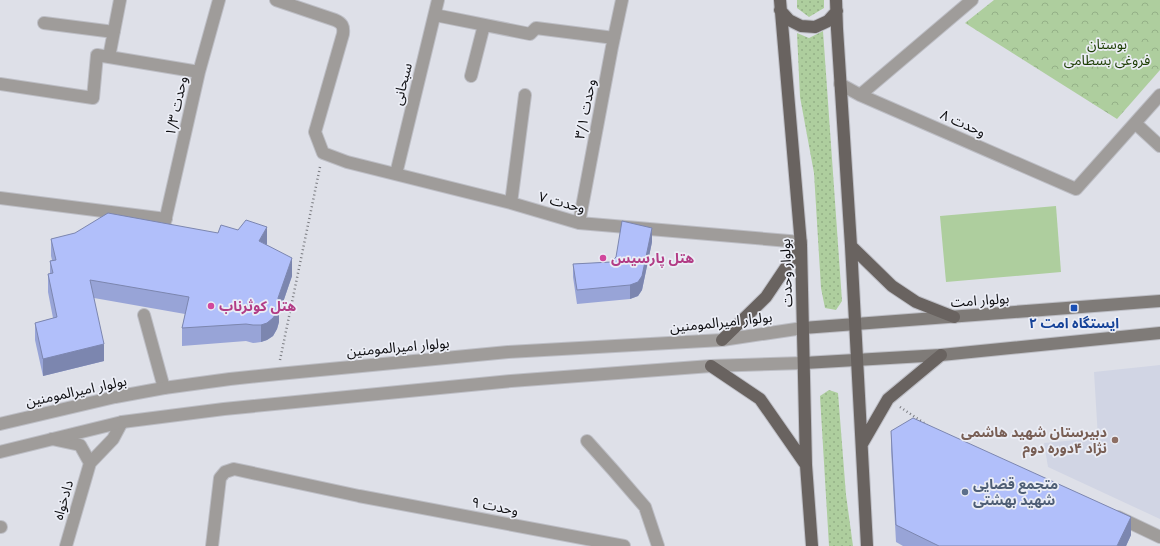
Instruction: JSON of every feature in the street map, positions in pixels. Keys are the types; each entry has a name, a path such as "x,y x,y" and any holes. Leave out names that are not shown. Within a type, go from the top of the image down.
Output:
{"main road":[{"path":"780,5 789,20 801,26 815,27 828,21 837,6"},
{"name":"بولوار وحدت","path":"780,5 801,243 806,465 812,546"},
{"path":"837,6 840,84 856,324 867,546"},
{"path":"722,340 766,297 801,243"},
{"path":"851,246 892,286 916,302 954,317"},
{"name":"بولوار امت","path":"803,328 1160,301"},
{"path":"804,363 941,354 1160,333"},
{"path":"862,445 888,399 941,354"},
{"path":"711,366 760,399 806,465"}],"street":[{"path":"109,57 120,0"},
{"name":"وحدت ۱/۳","path":"161,240 199,72 219,0"},
{"path":"276,0 335,20 341,23 344,28 315,132 323,153"},
{"name":"سبحانی","path":"396,174 438,0"},
{"name":"وحدت ۳/۱","path":"579,223 622,0"},
{"path":"860,95 972,0"},
{"path":"435,15 530,34 536,28 614,38"},
{"path":"44,22 114,32"},
{"path":"471,76 484,25"},
{"path":"0,84 93,98 97,55 199,72"},
{"name":"وحدت ۸","path":"840,84 860,95 1076,189 1134,124"},
{"path":"511,204 525,95"},
{"path":"1160,95 1134,124 1160,146"},
{"name":"وحدت ۷","path":"323,153 348,162 579,223 801,243"},
{"path":"0,198 166,220"},
{"path":"144,315 164,388"},
{"name":"بولوار امیرالمومنین","path":"0,424 115,397 164,388 278,374 508,352 722,340 803,328"},
{"path":"0,452 122,422 224,409 503,382 711,366 804,363"},
{"path":"52,439 80,445 90,463 113,440 122,422"},
{"path":"587,441 645,507 658,546"},
{"name":"دادخواه","path":"66,546 90,463"},
{"name":"وحدت ۹","path":"212,546 220,478 225,472 234,469 359,496 624,546"},
{"path":"1110,513 1160,537"}],"path":[{"path":"278,374 323,153"},
{"path":"888,399 931,428"}],"shaded area":[{"name":"دبیرستان شهید هاشمی نژاد ۴دوره دوم","path":"1160,365 1160,519 1048,467 1044,443 1098,438 1094,372"}],"green space":[{"path":"797,0 824,0 824,8 809,17 797,8"},
{"name":"بوستان فروغی بسطامی","path":"994,0 1160,0 1160,70 1117,119 965,23"},
{"path":"823,31 842,301 836,310 825,308 821,288 814,173 800,97 797,33 809,38"},
{"path":"1056,206 1061,272 946,282 940,216"},
{"path":"829,390 838,393 846,495 853,546 829,546 820,396"}],"building":[{"name":"هتل کوثرناب","path":"108,213 218,233 221,225 238,230 246,220 267,227 259,241 292,258 278,298 279,305 277,312 267,323 261,325 246,324 182,328 189,297 90,280 104,344 43,359 35,323 57,317 48,274 53,273 50,261 56,260 51,239 75,233"},
{"path":"622,221 652,228 642,276 638,282 630,285 577,290 573,264 611,262 616,257"},
{"name":"متجمع قضایی شهید بهشتی","path":"913,418 1131,517 1117,546 939,546 896,525 891,431"}],"place":[{"name":"هتل پارسیس","path":"603,258"},
{"name":"هتل کوثرناب","path":"211,306"},
{"name":"ایستگاه امت ۲","path":"1074,308"},
{"name":"دبیرستان شهید هاشمی نژاد ۴دوره دوم","path":"1115,440"},
{"name":"متجمع قضایی شهید بهشتی","path":"965,492"}]}
